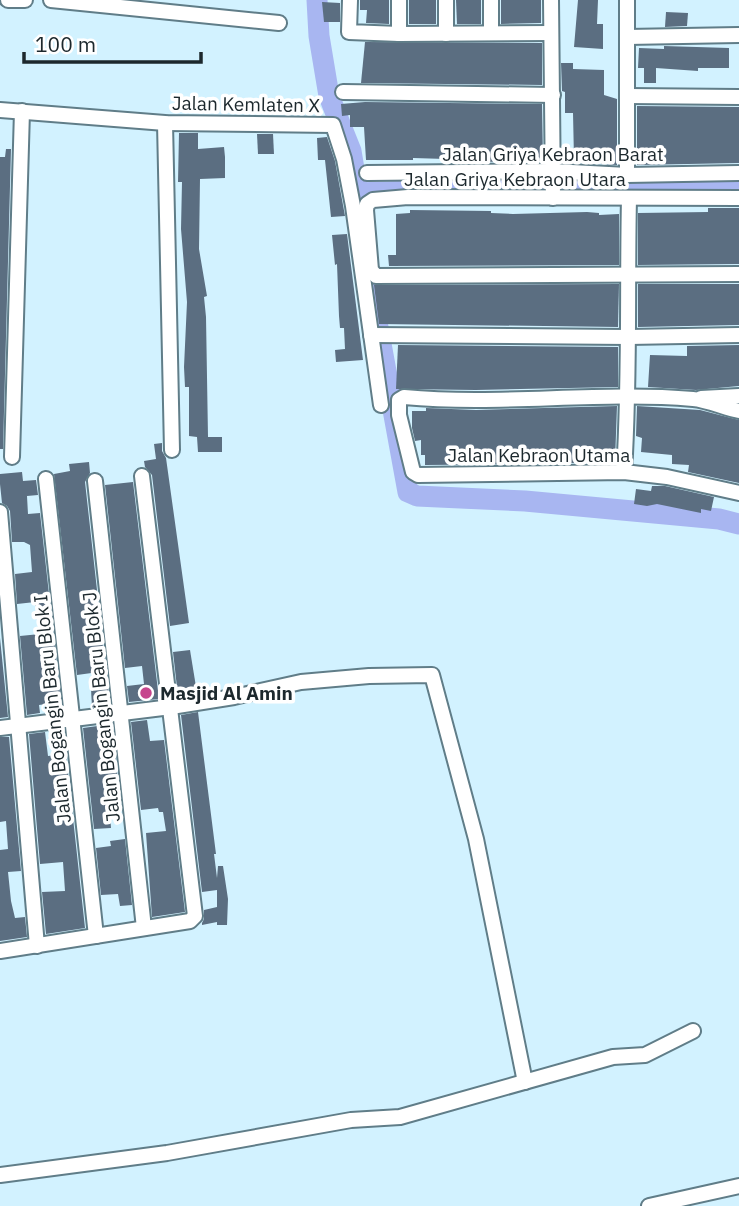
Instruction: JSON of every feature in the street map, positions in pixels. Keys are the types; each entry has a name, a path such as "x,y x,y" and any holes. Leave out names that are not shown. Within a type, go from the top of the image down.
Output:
{"street":[{"path":"8,0 25,0"},
{"path":"51,0 279,23"},
{"path":"350,0 349,32 551,33"},
{"path":"399,0 399,34"},
{"path":"446,0 446,34"},
{"path":"491,0 491,32"},
{"path":"551,0 553,185"},
{"path":"626,0 626,175"},
{"path":"626,37 739,35"},
{"path":"344,92 553,95"},
{"path":"626,96 739,97"},
{"name":"Jalan Kemlaten X","path":"0,110 165,122 335,127 344,159 377,335 381,405"},
{"path":"12,457 22,111"},
{"path":"165,122 172,450"},
{"name":"Jalan Griya Kebraon Barat","path":"367,173 553,185 626,175 739,173"},
{"name":"Jalan Griya Kebraon Utara","path":"628,276 376,276 371,270 367,204 373,200 553,185 629,198 739,198"},
{"path":"624,472 629,396 629,198"},
{"path":"628,276 739,274"},
{"path":"377,335 739,335"},
{"path":"629,396 696,399 739,396"},
{"name":"Jalan Kebraon Utama","path":"629,396 400,399 400,415 413,472 418,475 624,472 655,475 739,493"},
{"path":"696,399 739,411"},
{"path":"0,951 190,921 195,916 142,476"},
{"name":"Jalan Bogangin Baru Blok I","path":"46,479 96,936"},
{"name":"Jalan Bogangin Baru Blok J","path":"95,481 144,929"},
{"path":"0,512 37,946"},
{"path":"0,728 171,707 301,682 432,675 476,838 533,1080"},
{"path":"0,1175 167,1153 330,1123 400,1117 613,1057 645,1055 694,1031"},
{"path":"649,1206 739,1186"}],"building":[{"path":"360,0 389,0 389,24 366,23 367,10 360,10"},
{"path":"409,0 436,0 436,24 409,24"},
{"path":"456,0 481,0 481,24 457,24"},
{"path":"501,0 541,0 541,23 501,24"},
{"path":"578,0 598,0 597,24 603,24 603,49 574,47"},
{"path":"322,2 340,3 340,22 324,22"},
{"path":"666,12 688,13 687,26 665,27"},
{"path":"365,42 542,43 542,85 361,83"},
{"path":"664,46 729,48 729,68 698,68 698,71 656,68 656,83 644,83 644,68 638,68 639,48 664,49"},
{"path":"561,63 573,63 573,69 604,70 604,95 617,99 617,165 601,164 601,159 574,159 573,113 565,113"},
{"path":"341,104 542,104 543,161 479,162 413,158 366,160 364,127 350,127 350,115 342,116"},
{"path":"637,106 739,107 739,163 637,165"},
{"path":"179,133 198,133 198,149 224,147 225,178 200,179 199,249 207,296 204,297 208,437 222,437 222,452 198,452 197,437 189,436 189,387 185,387 184,367 187,302 181,229 182,182 178,182"},
{"path":"257,134 273,134 274,154 258,154"},
{"path":"327,137 335,161 345,216 331,217 325,160 318,160 317,138"},
{"path":"6,149 11,149 3,449 0,449 0,157 5,157"},
{"path":"708,208 739,208 739,264 638,265 638,213 708,212"},
{"path":"410,210 619,214 619,265 389,266 388,255 396,255 396,214 410,213"},
{"path":"347,234 363,360 336,362 335,350 345,349 344,328 340,328 337,264 335,265 332,235"},
{"path":"619,284 618,327 379,324 374,285"},
{"path":"638,284 739,284 739,325 638,327"},
{"path":"398,345 618,347 618,387 396,389"},
{"path":"739,345 739,386 696,390 648,387 650,355 687,356 687,346"},
{"path":"617,406 615,461 612,463 556,463 556,458 529,459 530,464 425,465 425,455 421,455 421,440 415,441 412,428 412,411 426,411 426,408 476,410"},
{"path":"637,406 700,410 739,420 739,483 688,472 689,465 672,464 672,455 641,452 642,438 636,436"},
{"path":"162,443 189,623 170,626 152,475 145,467 144,461 156,459 154,444"},
{"path":"89,462 90,473 85,482 106,671 77,675 54,474 70,471 69,464"},
{"path":"22,472 23,481 36,480 38,495 27,496 28,514 40,513 61,702 39,705 40,713 27,715 20,636 40,634 35,602 17,604 15,574 32,572 30,545 12,542 10,511 2,503 0,484 0,474"},
{"path":"133,482 159,699 129,702 127,686 144,684 142,666 125,668 105,485"},
{"path":"652,486 665,486 714,497 711,511 701,509 701,513 657,504 634,504 636,489 651,491"},
{"path":"0,638 8,717 0,718"},
{"path":"190,650 197,693 178,696 173,652"},
{"path":"108,687 110,705 92,707 91,689"},
{"path":"198,712 217,878 218,866 223,866 228,899 227,925 217,925 217,922 202,925 204,910 217,907 217,890 202,892 181,715"},
{"path":"147,720 150,741 164,740 185,912 152,917 146,833 166,831 163,812 159,812 158,808 141,810 131,722"},
{"path":"112,724 120,800 109,801 111,828 94,829 83,728"},
{"path":"45,732 48,756 66,754 85,928 46,934 42,892 65,891 63,862 40,864 29,734"},
{"path":"0,737 9,737 21,871 8,872 11,901 15,918 25,917 27,937 0,941 0,850 8,849 6,821 0,822"},
{"path":"125,839 132,905 120,906 118,894 101,895 96,848 111,846 110,841"}],"waterway":[{"path":"317,0 319,36 329,96 351,151 358,193 363,203 365,229"},
{"path":"358,193 544,186 739,188"},
{"path":"369,278 408,492 417,496 525,501 719,519 739,524"}],"place":[{"name":"Masjid Al Amin","path":"146,693"}]}
